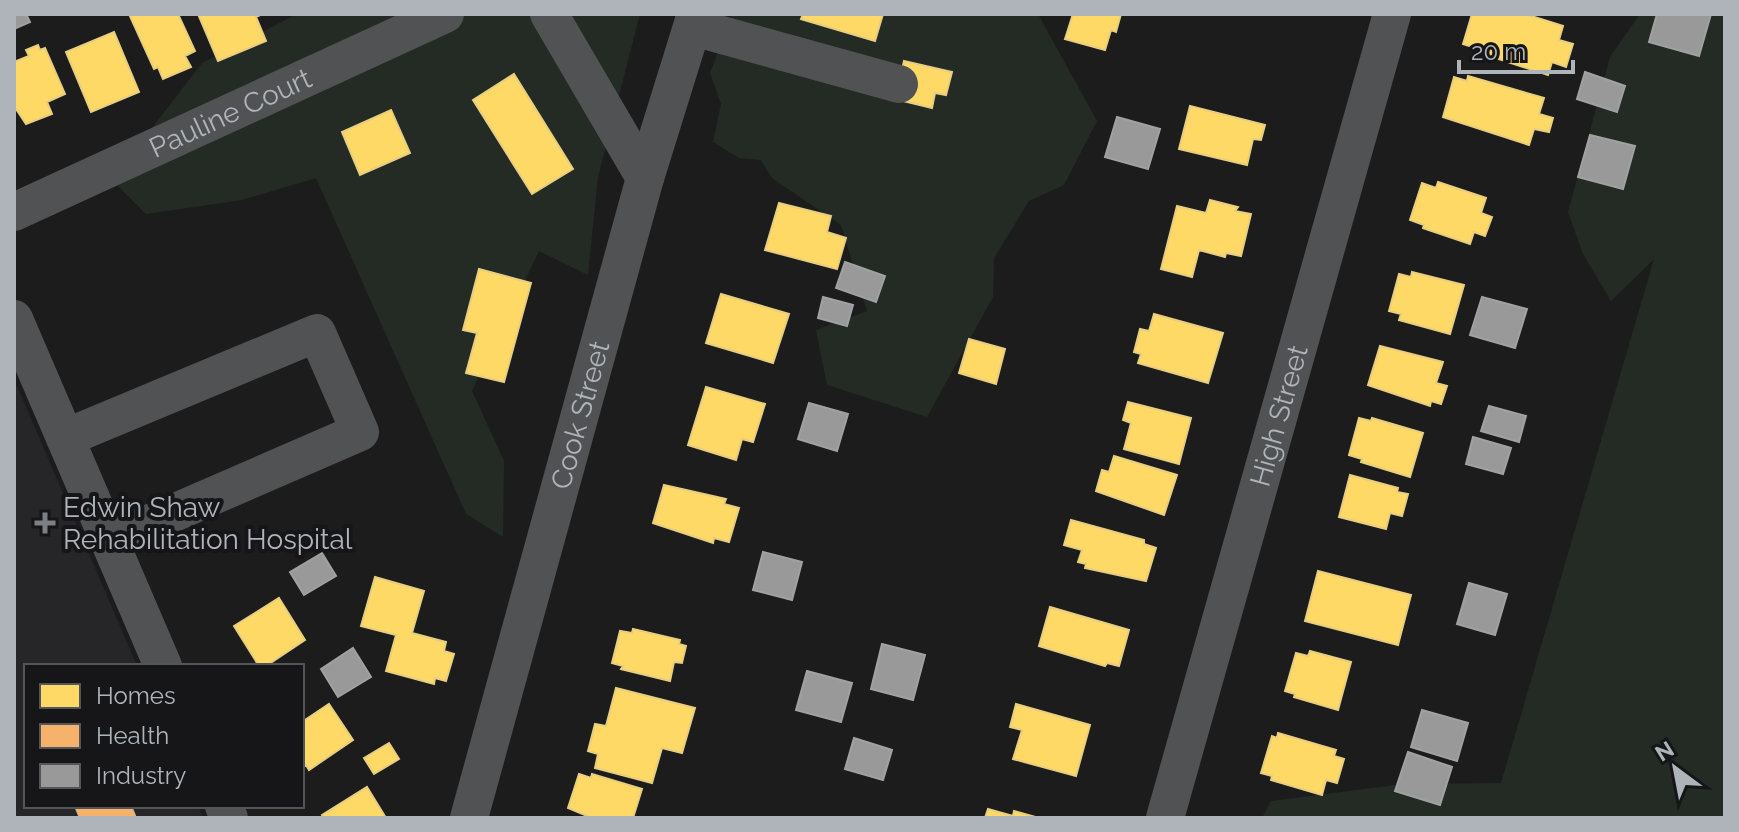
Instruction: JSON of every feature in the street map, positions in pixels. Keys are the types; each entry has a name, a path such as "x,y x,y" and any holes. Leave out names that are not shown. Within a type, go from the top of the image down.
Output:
{"street":[{"name":"Pauline Court","path":"14,212 445,14"},
{"path":"549,14 645,178"},
{"name":"High Street","path":"1165,818 1392,14"},
{"path":"695,20 899,84"},
{"name":"Cook Street","path":"469,818 645,178 695,20"},
{"path":"14,319 162,664"},
{"path":"65,438 317,333 324,347 360,432 109,541"}],"shaded area":[{"path":"297,14 640,14 598,177 588,275 539,251 472,391 504,461 503,537 466,514 316,178 242,200 146,214 112,180 202,63"},
{"path":"732,14 1038,14 1097,121 1064,185 1029,201 994,258 993,297 927,417 827,385 816,330 867,311 841,225 772,178 761,160 739,158 713,142 721,104 710,73"},
{"path":"1640,14 1725,14 1725,818 1262,818 1271,801 1403,784 1501,783 1654,259 1611,301 1583,254 1568,212 1610,57"},
{"name":"Edwin Shaw Rehabilitation Hospital","path":"14,379 136,664 24,664 24,808 199,808 203,818 14,818"}],"building: Homes":[{"path":"129,14 178,14 195,51 185,56 191,67 163,79 158,67 154,69"},
{"path":"198,14 262,14 256,17 266,41 218,61"},
{"path":"803,14 883,14 875,41 801,19"},
{"path":"1073,14 1121,14 1116,32 1111,30 1105,50 1065,39"},
{"path":"1472,14 1525,14 1563,26 1559,40 1573,44 1566,67 1552,62 1548,75 1474,51 1476,48 1463,44"},
{"path":"114,32 139,92 91,112 66,52"},
{"path":"38,45 40,50 45,48 65,94 47,102 52,114 26,124 14,106 14,62 29,56 26,50"},
{"path":"904,61 952,72 946,95 935,93 932,108 895,99"},
{"path":"514,74 573,169 532,194 473,100"},
{"path":"1468,76 1544,98 1539,114 1553,118 1549,132 1534,129 1529,145 1443,117 1454,77 1467,81"},
{"path":"1190,106 1265,125 1261,140 1253,139 1247,165 1179,149"},
{"path":"391,110 410,153 360,175 342,132"},
{"path":"1438,182 1486,198 1481,213 1492,217 1485,236 1474,232 1470,244 1423,228 1424,225 1410,220 1422,183 1436,188"},
{"path":"1210,200 1238,207 1235,211 1251,214 1241,256 1226,253 1225,257 1199,250 1192,277 1161,269 1177,206 1206,213"},
{"path":"779,203 831,216 827,232 846,238 837,269 765,250"},
{"path":"479,269 531,283 504,382 466,373 477,333 463,330"},
{"path":"1412,272 1464,285 1450,334 1399,320 1401,314 1389,311 1399,274 1411,277"},
{"path":"721,294 789,314 773,363 706,343"},
{"path":"1154,314 1223,333 1208,383 1138,363 1141,354 1134,352 1140,329 1149,331"},
{"path":"969,339 1005,349 996,384 959,373"},
{"path":"1380,346 1443,362 1436,383 1447,386 1441,404 1431,401 1430,406 1368,385"},
{"path":"706,387 765,404 753,442 742,439 736,460 688,445"},
{"path":"1128,402 1191,418 1179,464 1124,449 1131,423 1123,420"},
{"path":"1359,418 1371,421 1372,418 1423,433 1410,477 1361,462 1362,459 1349,455"},
{"path":"1114,456 1177,475 1164,515 1096,491 1102,470 1109,472"},
{"path":"1350,475 1398,488 1397,492 1408,494 1402,516 1390,513 1386,529 1339,517"},
{"path":"664,485 726,499 724,504 739,508 729,542 714,538 713,543 653,523"},
{"path":"1071,520 1144,540 1144,544 1156,548 1146,581 1085,568 1086,564 1078,562 1082,550 1064,545"},
{"path":"1318,571 1411,595 1398,645 1305,621"},
{"path":"375,577 424,591 412,633 446,642 444,651 454,654 446,681 435,678 434,684 386,671 396,635 361,626"},
{"path":"279,598 305,640 269,664 258,664 234,626"},
{"path":"1050,607 1129,630 1119,666 1107,663 1105,666 1039,646"},
{"path":"633,629 680,640 679,644 686,646 682,663 674,662 670,681 621,669 623,666 612,663 620,631 632,633"},
{"path":"1310,651 1351,662 1338,710 1294,697 1295,694 1285,691 1296,653 1308,656"},
{"path":"616,688 695,708 682,753 662,748 652,783 595,768 598,754 588,751 595,724 606,726"},
{"path":"329,704 353,740 309,770 304,766 304,721"},
{"path":"1016,704 1090,725 1076,776 1013,759 1022,730 1010,727"},
{"path":"1278,733 1336,750 1334,756 1344,759 1337,783 1326,780 1322,795 1271,780 1272,776 1261,773 1272,736 1277,738"},
{"path":"389,743 399,759 374,774 364,758"},
{"path":"579,774 591,778 592,774 642,789 633,818 592,818 568,808"},
{"path":"367,787 386,818 324,818 322,815"},
{"path":"988,809 1013,816 1014,811 1039,818 985,818"}],"building: Health":[{"path":"76,808 132,808 136,818 80,818"}],"building: Industry":[{"path":"14,14 26,14 30,22 14,29"},
{"path":"1657,14 1711,14 1699,56 1649,42"},
{"path":"1585,72 1625,86 1617,112 1577,99"},
{"path":"1117,117 1160,129 1148,169 1105,157"},
{"path":"1590,135 1635,146 1623,189 1578,177"},
{"path":"845,262 885,276 876,302 836,288"},
{"path":"823,297 853,305 847,326 818,318"},
{"path":"1482,297 1527,309 1515,348 1470,335"},
{"path":"809,403 848,414 837,451 798,439"},
{"path":"1489,406 1526,416 1519,442 1481,431"},
{"path":"1473,437 1511,448 1503,474 1466,464"},
{"path":"763,552 802,562 792,600 753,590"},
{"path":"322,553 336,576 304,595 290,572"},
{"path":"1469,583 1507,594 1495,635 1457,624"},
{"path":"882,644 925,655 913,700 871,689"},
{"path":"353,648 371,677 338,697 321,669"},
{"path":"807,671 852,683 841,722 796,710"},
{"path":"1422,710 1468,723 1457,761 1411,747"},
{"path":"854,738 892,750 883,780 845,769"},
{"path":"1408,752 1452,767 1440,805 1395,791"}],"place":[{"name":"Edwin Shaw Rehabilitation Hospital","path":"45,523"}]}
